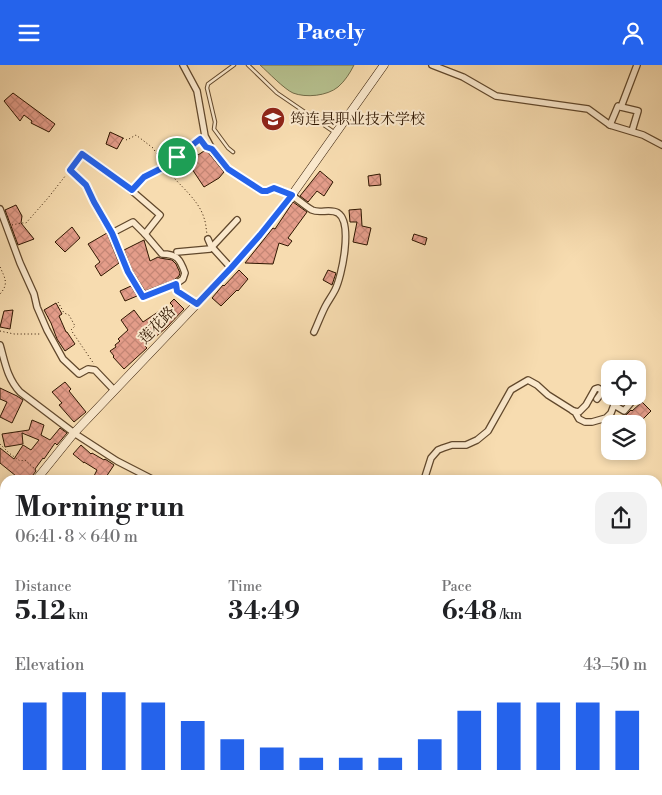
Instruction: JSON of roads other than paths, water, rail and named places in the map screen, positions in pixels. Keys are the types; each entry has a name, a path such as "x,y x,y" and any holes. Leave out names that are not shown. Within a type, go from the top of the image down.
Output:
{"main road":[{"name":"莲花路","path":"41,475 74,433 260,235 292,195 384,65"}],"street":[{"path":"183,65 197,91 205,136 212,149 228,169 262,191 274,188 292,195 315,212 336,211 344,222 346,247 336,290 314,332"},
{"path":"432,65 463,77 496,96 588,109 610,125 643,135 662,145"},
{"path":"621,107 637,65"},
{"path":"610,125 618,106 638,111 632,131"},
{"path":"132,190 144,177 164,167 200,139 206,147 212,149"},
{"path":"112,233 133,221 162,254 172,254 178,258 185,273 184,279 143,297 128,272 112,233 86,185 70,170 82,154 132,190 160,215 145,234"},
{"path":"0,209 47,331 63,359 79,374 88,369 95,370 114,390"},
{"path":"177,252 212,248 237,220"},
{"path":"208,239 212,248 231,268"},
{"path":"176,284 177,291 197,304"},
{"path":"0,345 8,374 14,386 25,396 74,433 117,461 144,475"},
{"path":"426,475 431,458 438,450 452,445 466,445 477,441 488,431 511,390 528,380 573,411 579,419 585,422 592,422 606,417 611,413 614,405 624,411 629,405"},
{"path":"573,411 579,412 586,405 595,389 598,388 602,392 597,399"}],"lane":[{"path":"233,152 214,129 215,122 207,88 208,84 234,65"},
{"path":"248,65 276,93 336,133"}],"place":[{"name":"筠连县职业技术学校","path":"273,119"}]}
